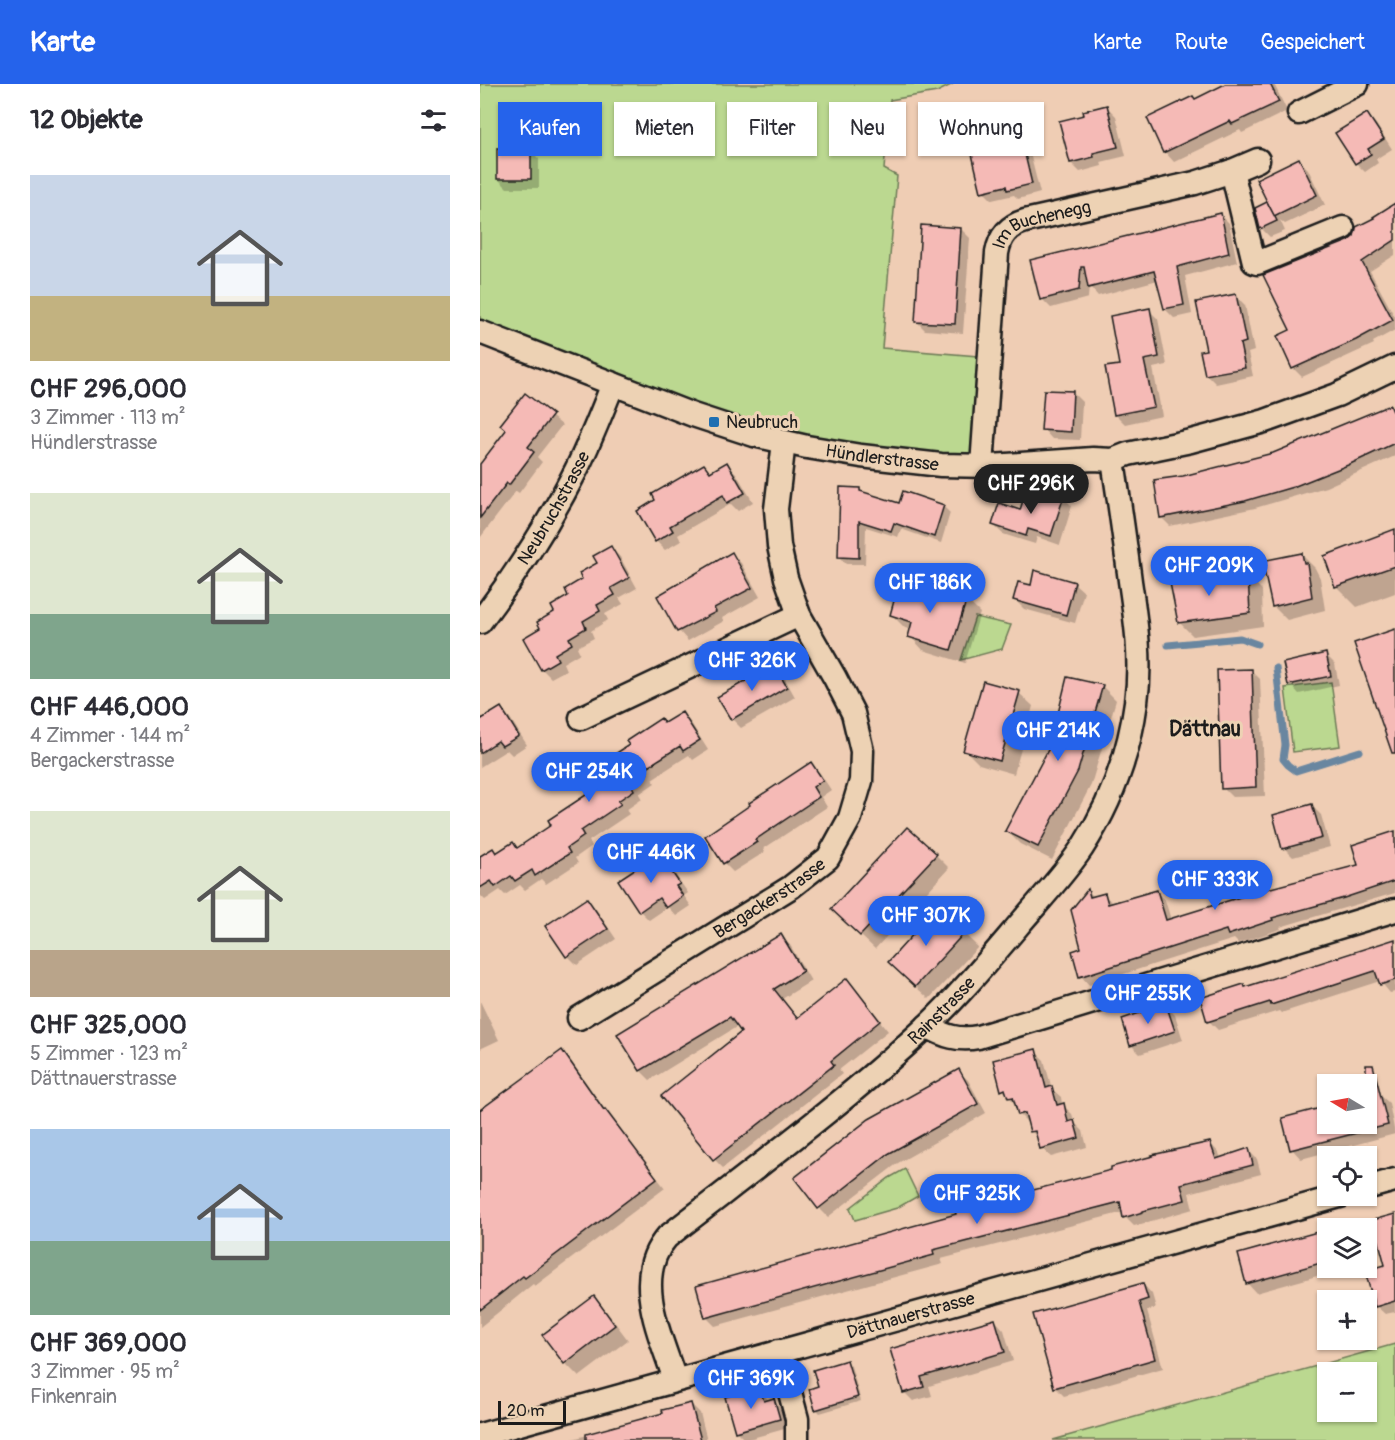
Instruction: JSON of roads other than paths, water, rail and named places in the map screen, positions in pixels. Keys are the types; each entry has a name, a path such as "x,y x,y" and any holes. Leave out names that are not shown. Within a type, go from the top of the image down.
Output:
{"street":[{"path":"1299,113 1357,84"},
{"name":"Im Buchenegg","path":"982,466 998,253 1003,235 1013,225 1025,221 1195,183 1258,160"},
{"path":"1232,171 1254,262 1257,263 1343,228"},
{"name":"Hündlerstrasse","path":"480,332 714,422 754,435 807,447 887,460 982,466 1052,464 1093,459 1113,460 1128,454 1191,441 1273,418 1337,394 1395,367"},
{"name":"Neubruchstrasse","path":"480,622 499,597 564,494 583,457 613,384"},
{"name":"Bergackerstrasse","path":"579,1018 791,887 828,858 850,818 861,782 862,750 853,713 799,615 782,563 777,527 777,494 784,442"},
{"name":"Rainstrasse","path":"675,1380 650,1293 651,1267 660,1245 683,1224 834,1107 927,1026 999,949 1071,862 1101,815 1121,766 1132,724 1139,669 1135,615 1113,460"},
{"path":"581,718 799,615"},
{"path":"927,1026 953,1038 978,1037 1395,909"},
{"path":"1377,1185 1395,1180"},
{"name":"Dättnauerstrasse","path":"480,1435 1317,1202"},
{"path":"779,1351 797,1419 797,1440"}],"waterway":[{"path":"1168,645 1240,638 1257,644"},
{"path":"1276,668 1285,745 1283,759 1288,765 1296,771 1360,751"}],"place":[{"name":"Neubruch","path":"714,422"}],"district":[{"name":"Dättnau","path":"1205,729"}]}
